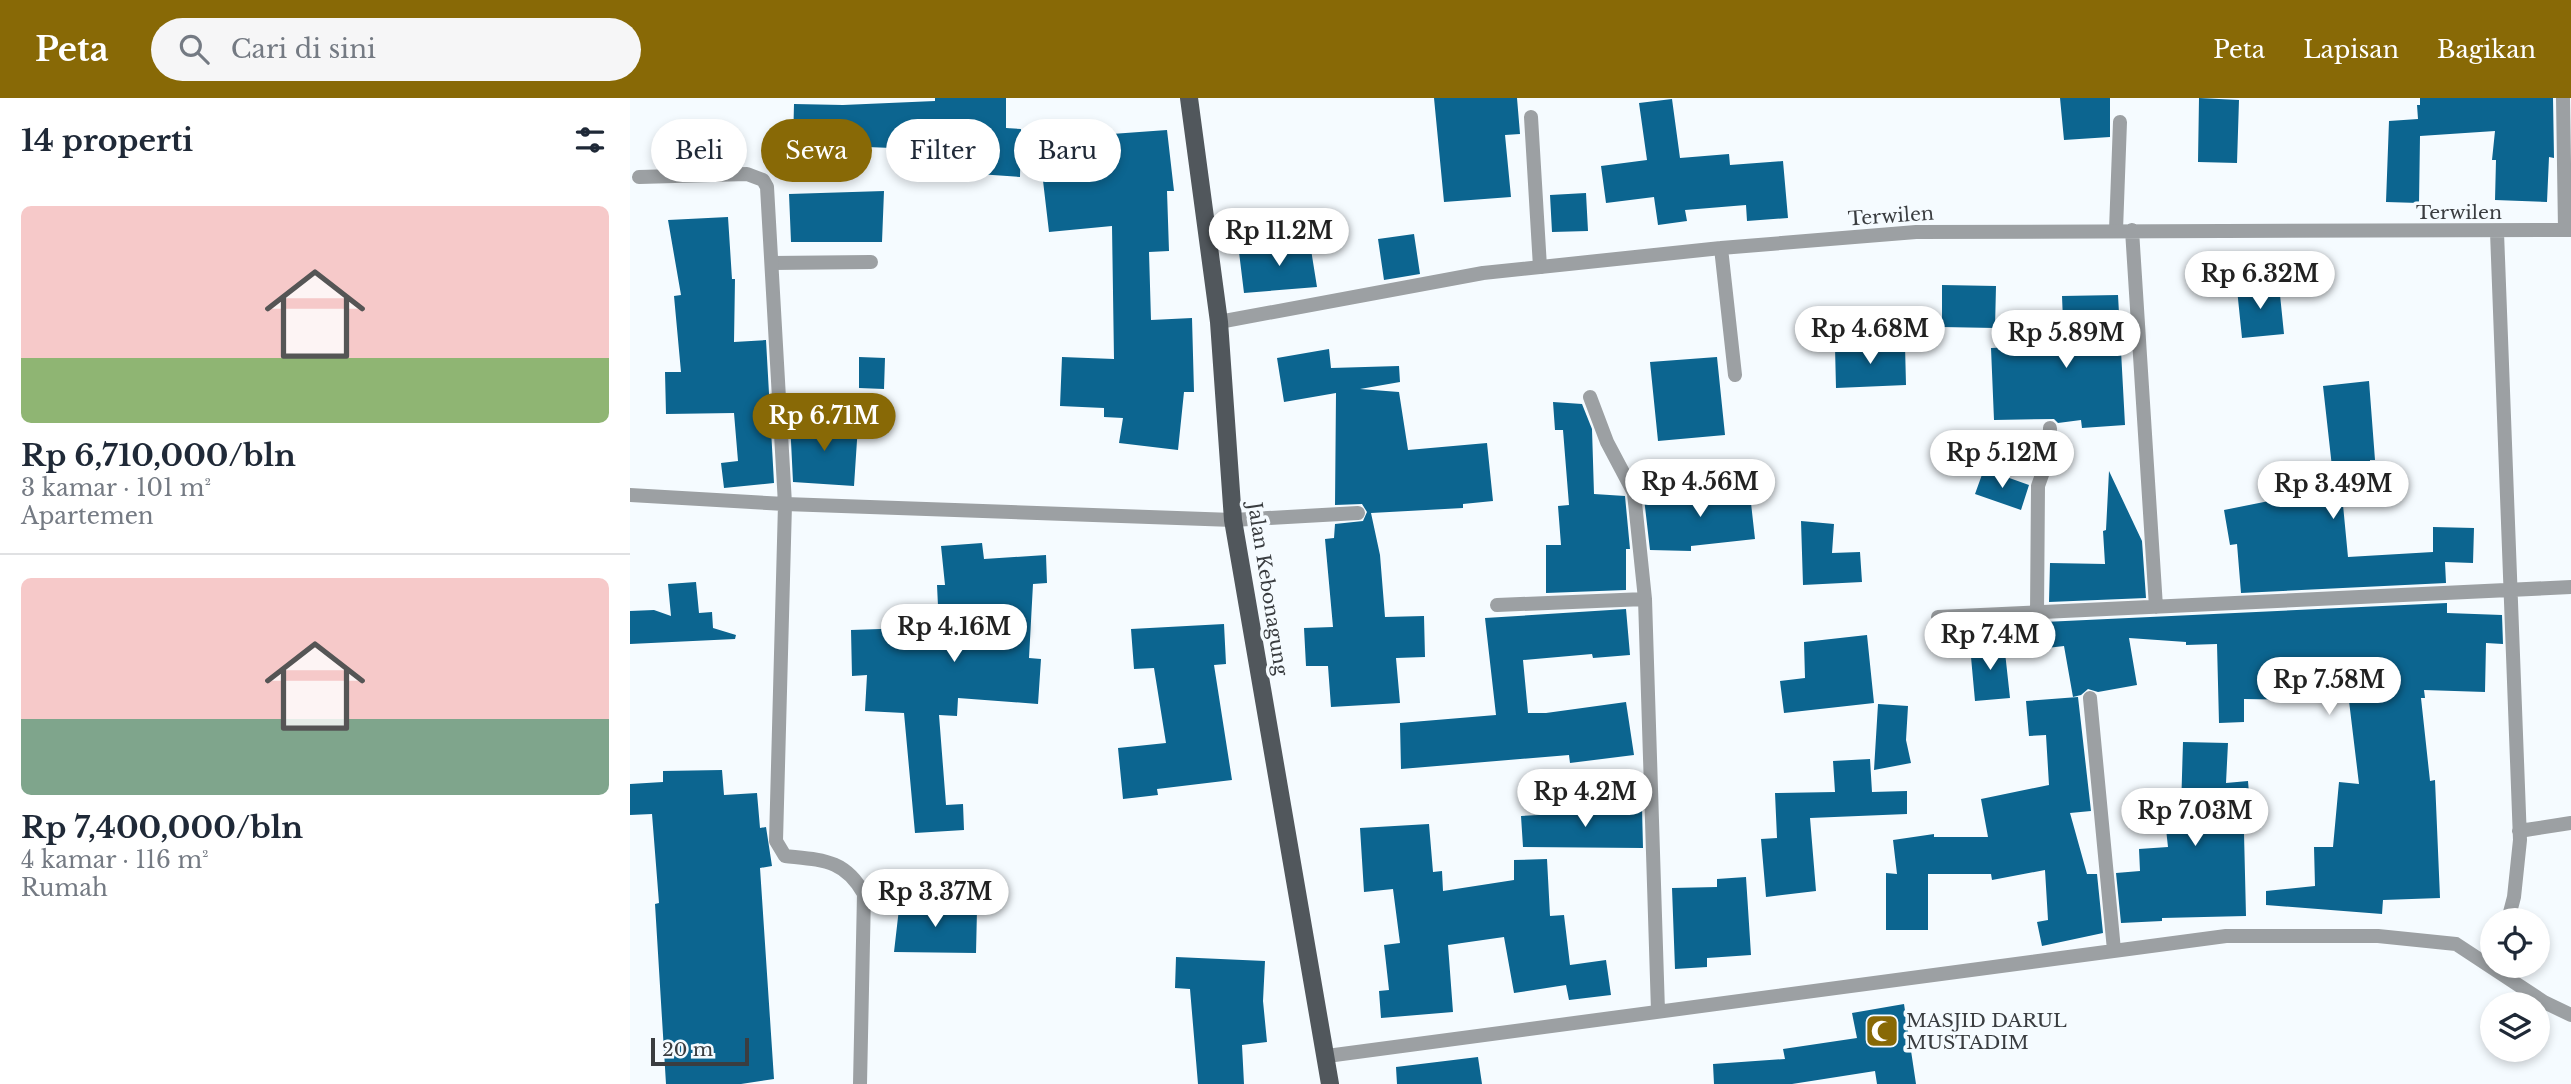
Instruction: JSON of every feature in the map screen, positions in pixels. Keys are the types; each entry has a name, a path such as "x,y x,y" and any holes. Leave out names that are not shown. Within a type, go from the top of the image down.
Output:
{"main road":[{"name":"Jalan Kebonagung","path":"1189,98 1219,322 1233,520 1330,1084"}],"street":[{"path":"2563,98 2568,230"},
{"path":"1531,117 1540,267"},
{"path":"2116,230 2120,122"},
{"path":"639,177 747,174 763,180 768,195 785,504 776,841 780,853 785,856 838,866 853,875 864,894 860,1084"},
{"path":"2132,230 2156,607"},
{"name":"Terwilen","path":"1219,322 1483,273 1721,248 1916,232 2568,230"},
{"path":"2497,232 2519,831 2511,908"},
{"path":"1721,248 1735,375"},
{"path":"772,263 871,262"},
{"path":"1590,397 1607,442 1634,494 1645,599 1658,1011"},
{"path":"2037,613 2038,486 2049,455 2050,428"},
{"path":"630,495 785,504 1233,520 1358,513"},
{"path":"1938,617 2571,587"},
{"path":"1497,605 1645,599"},
{"path":"2090,698 2114,950"},
{"path":"2519,831 2571,823"},
{"path":"1327,1056 2225,936 2378,936 2456,944 2480,959"},
{"path":"2509,978 2544,1002 2571,1015"}],"building":[{"path":"935,98 1006,98 1006,128 1014,129 1014,177 1000,176 1000,119 886,119 886,148 872,147 872,119 794,119 794,104 935,101"},
{"path":"1434,98 1517,98 1520,134 1505,135 1511,197 1444,202"},
{"path":"2060,98 2110,98 2110,137 2064,140"},
{"path":"2199,98 2239,100 2237,163 2198,162"},
{"path":"2420,98 2553,98 2554,158 2549,157 2547,202 2495,200 2496,160 2492,160 2495,131 2420,136 2419,203 2386,202 2389,121 2418,119 2417,105 2420,105"},
{"path":"1672,99 1680,158 1729,154 1730,165 1783,161 1788,218 1747,221 1746,205 1685,210 1687,221 1658,225 1654,197 1606,203 1601,166 1647,160 1639,103"},
{"path":"1167,130 1174,191 1167,191 1169,251 1149,252 1151,320 1192,318 1194,392 1184,392 1178,450 1119,443 1123,418 1104,417 1104,408 1060,406 1062,357 1114,359 1112,226 1049,232 1043,182 1121,182 1121,133"},
{"path":"884,191 882,242 791,242 789,194"},
{"path":"1586,193 1588,231 1552,232 1550,195"},
{"path":"728,217 732,279 735,279 734,342 766,340 774,483 724,488 721,463 738,461 734,413 666,414 665,372 681,372 674,296 681,295 668,220"},
{"path":"1414,234 1420,274 1384,280 1378,239"},
{"path":"1309,237 1317,287 1244,293 1239,252 1281,248 1280,242"},
{"path":"1942,285 1996,286 1995,328 1942,327"},
{"path":"2279,285 2284,334 2242,338 2237,289"},
{"path":"2118,295 2125,425 2082,428 2081,420 2058,423 2054,419 1994,420 1991,348 2064,345 2062,296"},
{"path":"1905,345 1906,385 1836,388 1835,347"},
{"path":"1329,349 1331,368 1399,366 1400,382 1360,389 1399,392 1408,450 1487,443 1493,501 1463,504 1463,508 1371,513 1380,555 1385,617 1424,616 1425,657 1396,658 1400,703 1331,707 1328,666 1306,666 1304,628 1333,627 1325,539 1334,538 1335,524 1363,521 1367,512 1362,504 1335,505 1336,393 1284,402 1277,358"},
{"path":"859,357 885,358 884,389 859,388"},
{"path":"1717,357 1725,435 1658,441 1650,362"},
{"path":"2369,381 2375,460 2370,460 2369,505 2343,505 2348,557 2433,552 2433,527 2474,528 2473,563 2445,562 2446,583 2241,593 2237,544 2230,545 2224,510 2274,500 2273,496 2326,489 2327,467 2332,467 2323,386"},
{"path":"1553,402 1582,404 1592,429 1594,494 1625,496 1630,549 1626,549 1626,590 1546,593 1546,545 1561,545 1558,506 1569,505 1563,430 1555,430"},
{"path":"790,421 858,425 854,486 793,482"},
{"path":"1984,469 2029,485 2021,510 1975,494"},
{"path":"2109,471 2142,541 2146,598 2049,602 2050,563 2105,564 2103,531 2106,530"},
{"path":"1749,485 1755,539 1691,546 1691,551 1650,550 1644,498 1657,499 1657,494 1704,495 1703,490"},
{"path":"1801,521 1834,524 1832,553 1860,552 1862,582 1803,585"},
{"path":"982,543 984,559 1046,555 1047,583 1033,584 1029,658 1041,659 1038,704 958,698 957,716 939,715 946,805 963,804 964,830 915,833 904,713 865,711 867,675 852,676 851,630 939,627 937,585 945,585 941,546"},
{"path":"696,582 699,613 712,612 713,628 736,635 735,639 630,644 630,611 654,610 671,616 668,584"},
{"path":"2447,603 2447,613 2502,615 2503,644 2486,643 2485,692 2424,690 2425,698 2421,698 2430,781 2435,780 2440,898 2383,900 2382,914 2266,905 2266,891 2315,886 2314,847 2333,847 2339,782 2359,784 2349,701 2244,699 2244,722 2219,723 2217,644 2186,645 2186,642 2129,638 2137,685 2098,692 2088,689 2073,697 2064,646 2047,648 2044,622"},
{"path":"1626,609 1630,655 1593,658 1592,654 1523,660 1528,713 1626,702 1634,755 1570,763 1569,755 1401,769 1400,723 1496,715 1485,618"},
{"path":"1224,624 1226,664 1214,665 1232,780 1157,789 1158,795 1123,799 1118,748 1166,743 1154,668 1134,669 1131,629"},
{"path":"1867,635 1874,703 1784,713 1780,681 1805,678 1804,642"},
{"path":"2004,643 2010,698 1975,701 1970,646"},
{"path":"2078,697 2091,811 2070,813 2087,874 2097,874 2103,933 2042,946 2037,922 2048,920 2045,870 1992,880 1991,874 1928,874 1928,930 1886,930 1886,873 1897,874 1893,840 1934,834 1934,837 1988,837 1981,799 2049,785 2046,735 2029,736 2026,701"},
{"path":"1878,704 1908,706 1906,740 1911,763 1874,770"},
{"path":"2183,742 2228,743 2226,783 2248,781 2252,832 2244,833 2246,916 2162,918 2162,921 2121,923 2116,873 2140,871 2139,849 2168,847 2164,811 2181,809"},
{"path":"1870,759 1872,792 1907,791 1907,814 1810,818 1816,891 1766,897 1761,839 1777,838 1775,793 1835,792 1833,761"},
{"path":"722,770 724,795 757,793 760,828 766,827 772,866 760,868 774,1079 741,1084 666,1084 655,904 659,903 652,814 630,815 630,784 663,782 663,771"},
{"path":"1576,808 1642,808 1643,848 1523,847 1521,816 1577,813"},
{"path":"1429,824 1433,872 1442,871 1443,891 1514,880 1514,860 1547,859 1550,916 1564,915 1570,965 1606,960 1611,995 1569,1000 1566,985 1514,993 1504,937 1448,945 1453,1012 1381,1018 1379,991 1389,990 1384,945 1400,943 1393,889 1364,892 1360,828"},
{"path":"1746,877 1751,955 1707,958 1707,967 1675,969 1672,888 1717,887 1717,879"},
{"path":"900,900 939,905 938,909 977,910 976,953 894,952"},
{"path":"1176,957 1265,961 1263,1001 1267,1042 1242,1045 1244,1084 1198,1084 1190,989 1175,988"},
{"path":"1904,1004 1916,1084 1877,1084 1875,1071 1792,1084 1714,1084 1713,1064 1785,1059 1783,1049 1857,1038 1852,1013"},
{"path":"1478,1057 1482,1084 1397,1084 1396,1067"}],"place":[{"name":"MASJID DARUL MUSTADIM","path":"1882,1031"}]}
